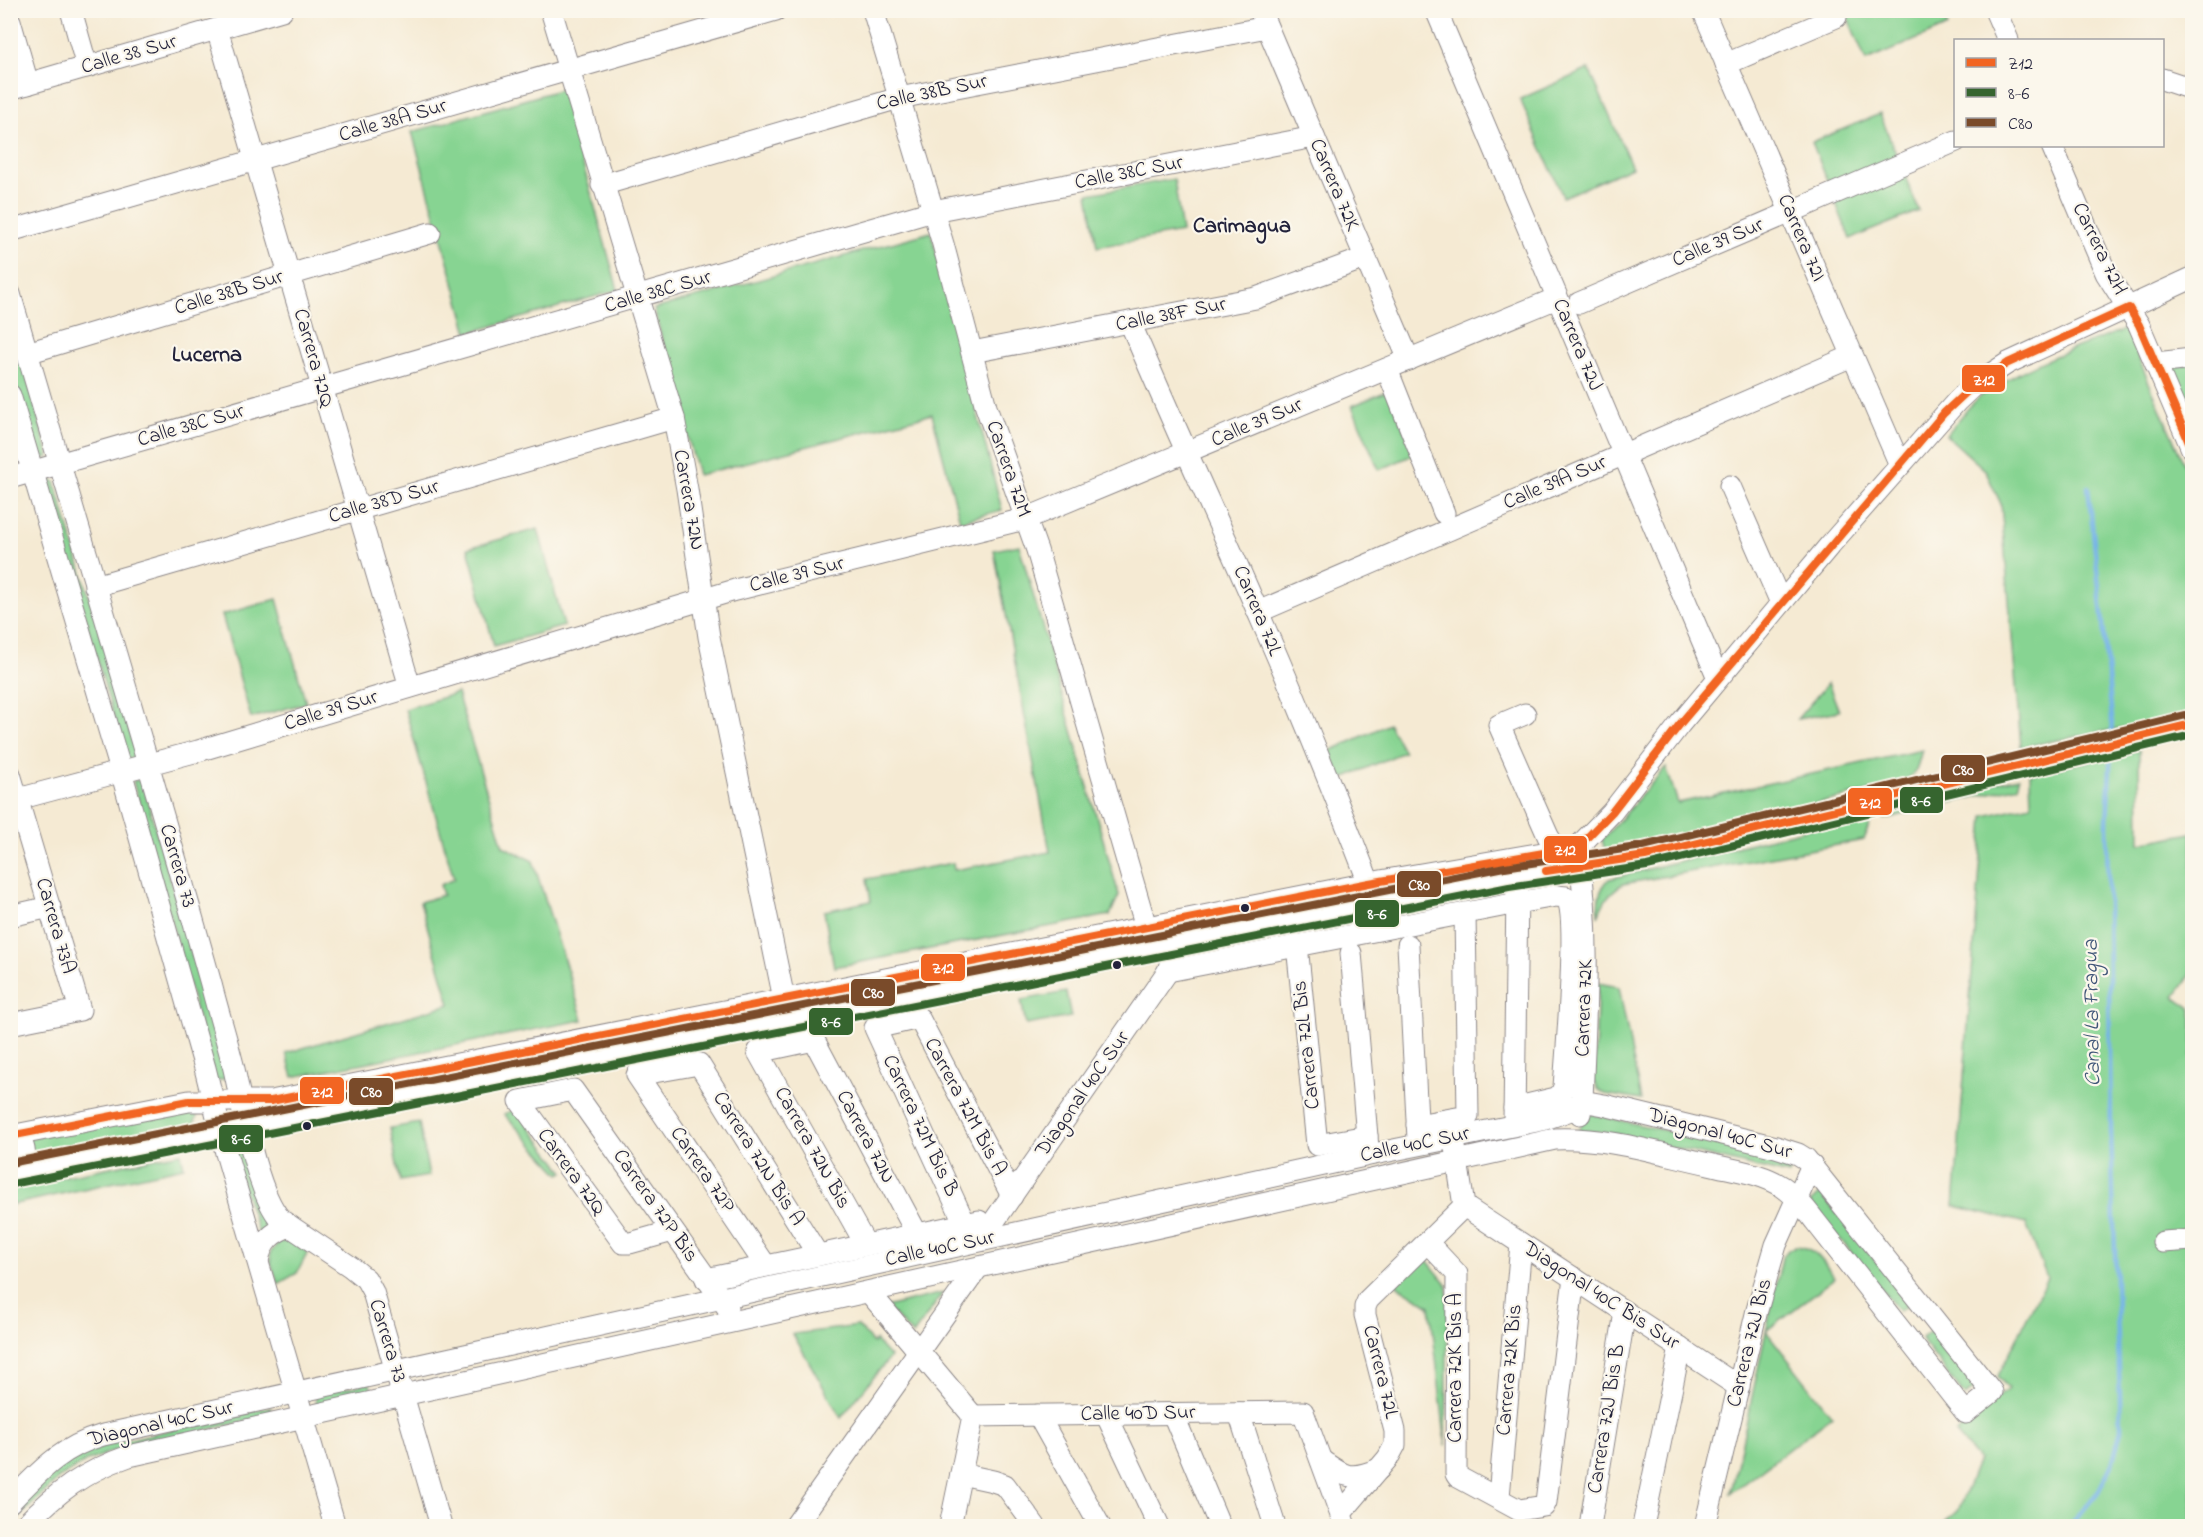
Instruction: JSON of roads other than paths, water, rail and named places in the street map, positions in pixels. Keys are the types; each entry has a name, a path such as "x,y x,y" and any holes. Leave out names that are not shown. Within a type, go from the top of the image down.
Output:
{"street":[{"path":"71,10 87,67"},
{"name":"Calle 38 Sur","path":"19,86 282,10"},
{"name":"Carrera 72N","path":"551,10 674,418 689,499 709,637 783,999"},
{"name":"Calle 38A Sur","path":"10,231 776,10"},
{"name":"Carrera 72M","path":"873,10 933,211 986,407 1036,550 1146,927"},
{"name":"Carrera 72J","path":"1436,10 1718,678"},
{"name":"Carrera 72I","path":"1703,10 1900,465"},
{"path":"1995,10 2008,39"},
{"path":"1726,64 1836,17"},
{"name":"Calle 38B Sur","path":"602,184 899,98 1263,19"},
{"name":"Carrera 72K","path":"1263,19 1409,360"},
{"path":"10,21 19,86"},
{"name":"Carrera 72Q","path":"217,29 410,687"},
{"path":"2164,79 2193,89"},
{"name":"Calle 38C Sur","path":"10,478 933,211 1314,137"},
{"name":"Calle 39 Sur","path":"1579,303 1954,142"},
{"name":"Carrera 72H","path":"2052,147 2106,273 2139,324 2193,449"},
{"name":"Calle 38B Sur","path":"27,353 430,233"},
{"name":"Calle 38F Sur","path":"972,352 1256,298 1365,258"},
{"path":"11,1136 175,1104 213,1100 271,1101 1146,927 1373,893 1517,875 1580,856 1718,678 1950,407 1990,373 2008,363 2193,278"},
{"name":"Carrera 73","path":"10,294 196,930 246,1126 269,1204 280,1220 366,1279 373,1292 441,1527"},
{"name":"Calle 39 Sur","path":"18,800 148,765 704,599 1025,519 1557,298"},
{"name":"Carrera 72L","path":"1130,322 1167,412 1188,452 1258,612 1373,893"},
{"name":"Calle 39A Sur","path":"1258,612 1852,356"},
{"path":"2156,363 2193,359"},
{"path":"1387,369 1444,513"},
{"name":"Carrera 73","path":"10,395 121,772 220,1132 335,1527"},
{"name":"Calle 38D Sur","path":"95,586 674,418"},
{"path":"1730,486 1781,603"},
{"path":"1525,714 1499,725 1548,847"},
{"path":"13,1173 1174,943 1548,847 1580,856 1645,856 1849,809 2099,745 2193,724"},
{"name":"Carrera 73A","path":"10,774 80,1010 10,1024"},
{"name":"Carrera 72K","path":"1514,1117 1561,1094 1575,1061 1587,940 1586,906 1580,856"},
{"path":"1514,1117 1517,875"},
{"name":"Carrera 72K","path":"1517,903 1561,896 1568,900 1570,907 1575,1061 1582,1101 1574,1126 1555,1139"},
{"path":"1168,971 1517,903"},
{"path":"10,916 50,908"},
{"name":"Calle 40C Sur","path":"296,1393 1080,1218 1368,1145 1418,1135 1468,1116 1465,913"},
{"name":"Diagonal 40C Sur","path":"981,1240 1168,971 1174,943"},
{"name":"Carrera 72L Bis","path":"1297,945 1317,1145"},
{"path":"1408,945 1418,1135"},
{"path":"1351,953 1368,1145"},
{"path":"783,999 790,1008 790,1019"},
{"name":"Carrera 72M Bis A","path":"919,1018 1012,1196"},
{"name":"Carrera 72M Bis B","path":"919,1018 875,1028 965,1224"},
{"name":"Carrera 72N","path":"813,1040 917,1234"},
{"name":"Carrera 72N Bis","path":"813,1040 758,1052 866,1245"},
{"name":"Carrera 72N Bis A","path":"637,1075 699,1064 818,1255"},
{"name":"Carrera 72P","path":"637,1075 766,1266"},
{"name":"Carrera 72Q","path":"573,1090 520,1101 623,1243 630,1244 673,1231"},
{"name":"Carrera 72P Bis","path":"573,1090 737,1322"},
{"name":"Diagonal 40C Sur","path":"1555,1139 1597,1140 1749,1174 1771,1180 1784,1187 1796,1198 1966,1413 1992,1392 1812,1165 1798,1154 1776,1146 1582,1101"},
{"name":"Calle 40C Sur","path":"1418,1135 1453,1138 1514,1117 1554,1116 1582,1101"},
{"path":"11,1136 21,1141 25,1151 24,1160 13,1173"},
{"path":"1427,1242 1464,1206 1453,1138"},
{"name":"Calle 40C Sur","path":"304,1417 1555,1139"},
{"name":"Calle 40C Sur","path":"1317,1145 1368,1145"},
{"name":"Carrera 72J Bis","path":"1705,1527 1738,1387 1776,1245 1812,1165"},
{"name":"Diagonal 40C Bis Sur","path":"1464,1206 1738,1387"},
{"name":"Calle 40C Sur","path":"706,1279 998,1216"},
{"path":"1080,1218 1086,1244"},
{"path":"258,1261 259,1253 269,1236 290,1226"},
{"path":"2163,1242 2193,1240"},
{"name":"Carrera 72L","path":"1380,1469 1395,1445 1395,1431 1365,1315 1365,1306 1368,1300 1427,1242"},
{"name":"Carrera 72K Bis A","path":"1427,1242 1457,1274 1456,1470 1458,1477 1499,1497"},
{"name":"Carrera 72K Bis","path":"1499,1497 1521,1244"},
{"path":"795,1527 977,1269"},
{"path":"1499,1497 1520,1510 1544,1506 1546,1502 1574,1278"},
{"path":"869,1292 973,1416 950,1527"},
{"path":"1902,1331 1928,1311"},
{"name":"Carrera 72J Bis B","path":"1590,1527 1625,1312"},
{"path":"1643,1527 1680,1348"},
{"name":"Diagonal 40C Sur","path":"10,1502 53,1458 86,1440 296,1393"},
{"name":"Calle 40D Sur","path":"973,1416 1303,1412 1320,1460"},
{"path":"1239,1413 1275,1527"},
{"path":"1106,1414 1159,1527"},
{"path":"1173,1414 1220,1527"},
{"path":"1038,1415 1100,1527"},
{"name":"Diagonal 40C Sur","path":"24,1527 56,1495 90,1471 104,1465 129,1456 304,1417"},
{"path":"1320,1460 1345,1475 1354,1477 1380,1469"},
{"path":"1320,1460 1343,1520"},
{"path":"1343,1520 1380,1469"},
{"path":"961,1474 1005,1485 1035,1527"}],"waterway":[{"name":"Canal La Fragua","path":"2088,487 2112,719 2111,735"},
{"name":"Canal La Fragua","path":"2070,1526 2098,1492 2112,1464 2121,1430 2111,1132 2107,823 2111,749"}],"district":[{"name":"Carimagua","path":"1242,227"},
{"name":"Lucerna","path":"207,356"}]}
